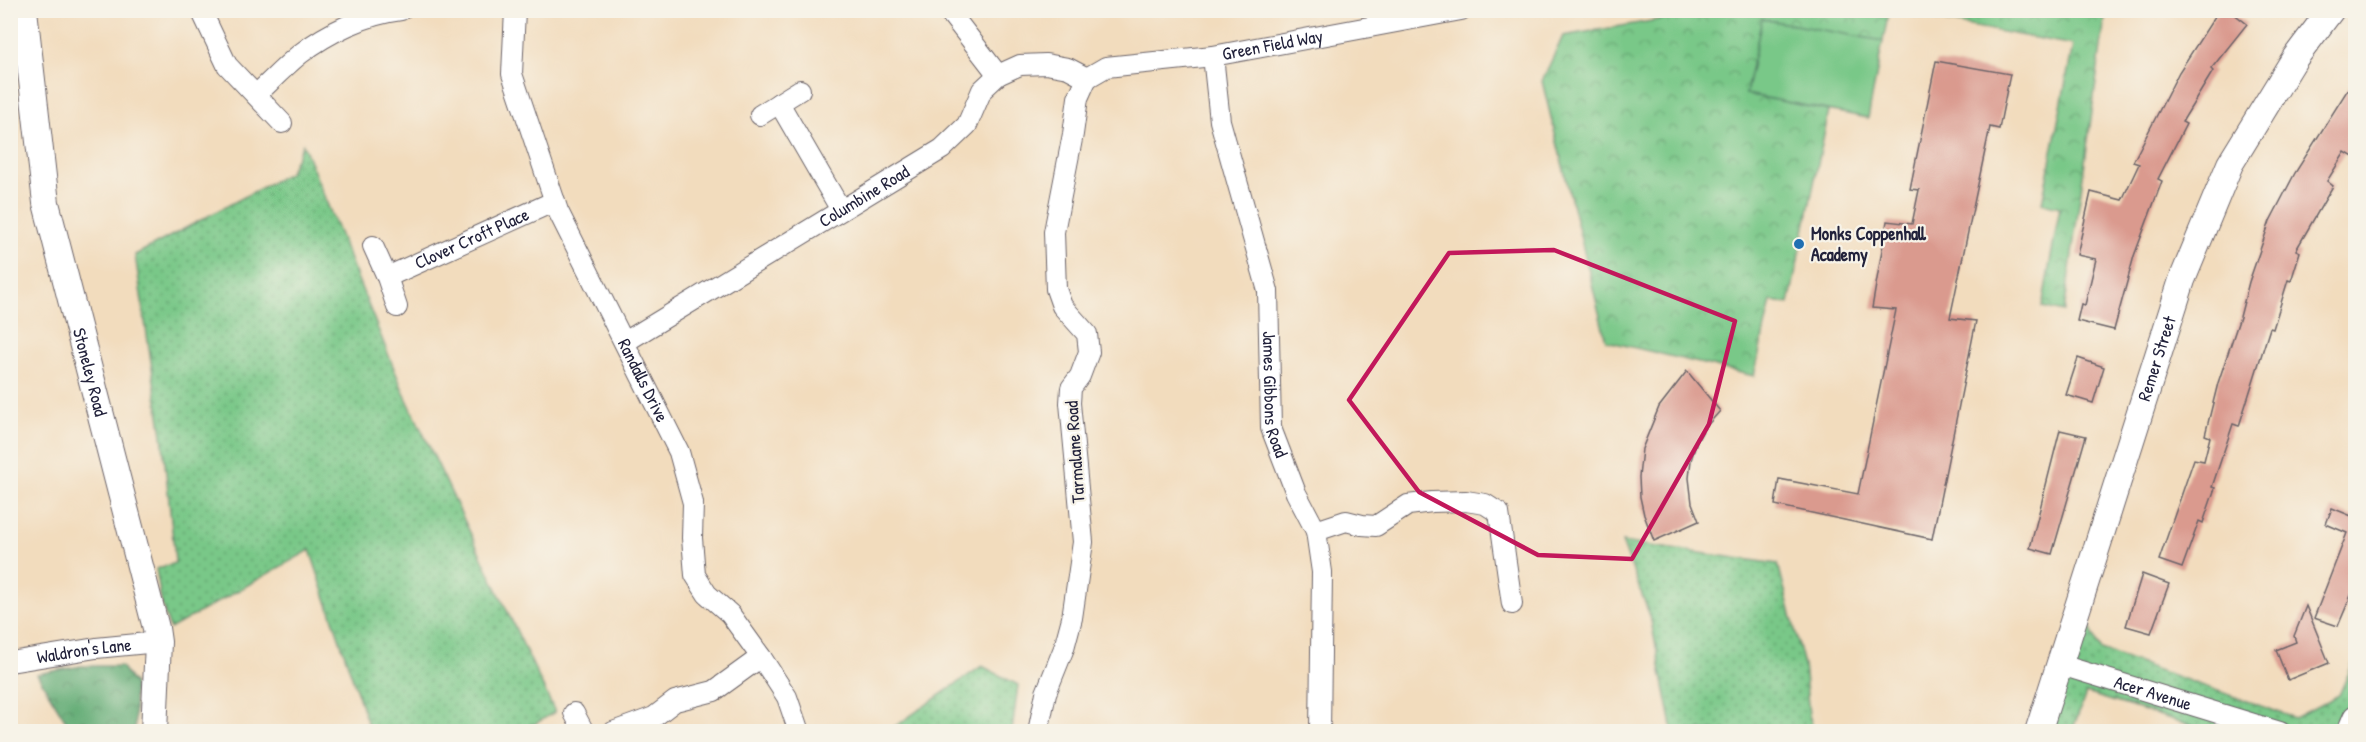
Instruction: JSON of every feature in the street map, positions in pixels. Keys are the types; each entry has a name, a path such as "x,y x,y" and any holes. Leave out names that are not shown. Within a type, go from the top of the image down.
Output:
{"street":[{"name":"Stoneley Road","path":"24,10 46,202 158,642 154,732"},
{"path":"201,10 227,65 282,123"},
{"path":"256,95 301,53 342,28 388,12 401,10"},
{"path":"506,10 515,11"},
{"path":"948,10 998,75"},
{"name":"Green Field Way","path":"1087,78 1106,67 1213,56 1461,10"},
{"name":"Remer Street","path":"2038,732 2182,280 2230,164 2295,58 2331,10"},
{"name":"Randalls Drive","path":"515,11 512,74 558,211 679,452 693,503 692,538 695,575 706,594 730,614 761,657 787,697 799,732"},
{"name":"James Gibbons Road","path":"1213,56 1220,121 1268,291 1271,428 1296,493 1316,531 1323,572 1320,732"},
{"name":"Columbine Road","path":"625,342 942,149 966,125 982,90 998,75 1020,65 1046,64 1068,68 1087,78"},
{"name":"Tarmalane Road","path":"1038,732 1046,693 1064,648 1072,618 1083,542 1070,403 1071,388 1080,376 1089,352 1087,334 1062,306 1056,289 1054,232 1078,98 1087,78"},
{"path":"759,115 800,90"},
{"path":"779,103 841,210"},
{"name":"Clover Croft Place","path":"387,276 555,201"},
{"path":"373,246 387,276 397,307"},
{"path":"1316,531 1346,521 1376,526 1408,505 1466,501 1485,504 1499,513 1512,604"},
{"name":"Waldron's Lane","path":"10,662 96,648 158,642"},
{"path":"612,732 654,717 675,701 714,691 761,657"},
{"name":"Acer Avenue","path":"2061,665 2280,732"},
{"path":"574,713 584,732"},
{"path":"2350,732 2355,718"}],"highlighted area":[{"path":"1554,250 1735,321 1709,424 1632,559 1538,555 1419,492 1349,400 1449,253"}],"green space":[{"path":"1710,11 1889,11 1883,41 1762,19 1746,94 1829,111 1789,304 1771,301 1754,376 1606,341 1542,81 1563,36"},
{"path":"1889,11 2106,11 2064,312 2042,307 2060,207 2042,203 2073,45"},
{"path":"1762,19 1883,41 1868,118 1746,94"},
{"path":"303,144 404,393 555,712 523,731 370,731 310,550 170,629 162,605 156,569 175,563 174,549 162,435 135,255 289,173"},
{"path":"1622,542 1778,564 1804,665 1809,715 1814,731 1673,731 1650,616"},
{"path":"2075,619 2087,622 2101,650 2295,718 2339,695 2355,659 2355,731 2210,731 2086,693 2072,731 2038,732"},
{"path":"81,666 121,666 134,684 135,731 72,731 37,674"},
{"path":"982,666 1018,685 1012,731 887,732"}],"building":[{"path":"2219,10 2229,10 2247,24 2211,69 2213,71 2182,122 2186,124 2158,179 2162,181 2134,256 2114,330 2077,321 2081,304 2085,305 2096,259 2077,255 2091,192 2122,200 2139,164 2133,162 2179,72"},
{"path":"1936,61 2010,74 1999,129 1990,127 1950,318 1976,321 1932,539 1775,505 1779,479 1858,494 1896,310 1872,308 1887,221 1912,224 1919,190 1910,189"},
{"path":"2355,78 2355,158 2345,152 2327,181 2333,186 2296,250 2300,252 2291,281 2288,280 2273,329 2270,328 2239,426 2233,424 2212,487 2215,488 2203,523 2199,521 2182,568 2159,560 2194,459 2204,461 2210,437 2205,435 2218,383 2270,221 2295,173"},
{"path":"2078,358 2104,367 2093,403 2066,395"},
{"path":"1687,371 1720,411 1704,429 1691,460 1689,478 1692,503 1699,521 1654,541 1640,497 1639,477 1642,449 1659,407"},
{"path":"2060,430 2086,436 2052,554 2030,548"},
{"path":"2332,508 2354,517 2355,515 2355,586 2338,626 2314,618 2347,533 2326,524"},
{"path":"2142,574 2169,584 2151,633 2126,626"},
{"path":"2306,606 2329,663 2288,680 2276,650 2296,642 2294,636"}],"place":[{"name":"Monks Coppenhall Academy","path":"1799,244"}]}
